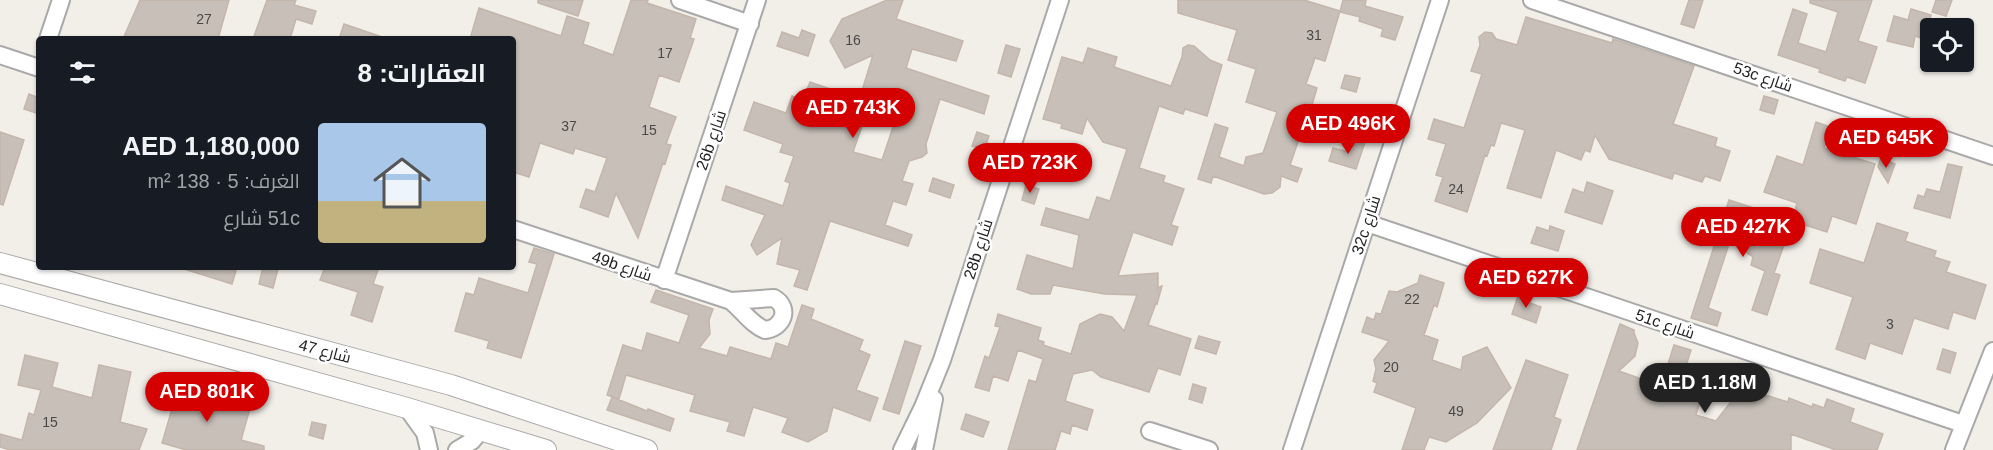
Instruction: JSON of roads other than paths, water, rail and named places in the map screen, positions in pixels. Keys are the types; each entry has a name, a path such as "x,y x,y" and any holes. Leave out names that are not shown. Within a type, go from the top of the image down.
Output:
{"street":[{"path":"49,36 61,0"},
{"path":"680,0 750,24"},
{"name":"26b شارع","path":"664,280 757,0"},
{"name":"28b شارع","path":"902,450 942,360 1060,0"},
{"name":"32c شارع","path":"1292,450 1440,0"},
{"name":"53c شارع","path":"1532,0 1993,156"},
{"path":"0,55 36,66"},
{"name":"51c شارع","path":"1367,223 1963,424"},
{"name":"49b شارع","path":"516,230 730,301"},
{"name":"شارع 47","path":"0,263 451,386 647,450"},
{"name":"شارع 47","path":"0,294 406,408 546,450"},
{"path":"1954,450 1993,351"},
{"name":"28b شارع","path":"924,450 942,360"},
{"path":"406,408 424,434 429,450"},
{"path":"457,450 472,441 481,430"},
{"path":"1150,430 1209,450"}]}
